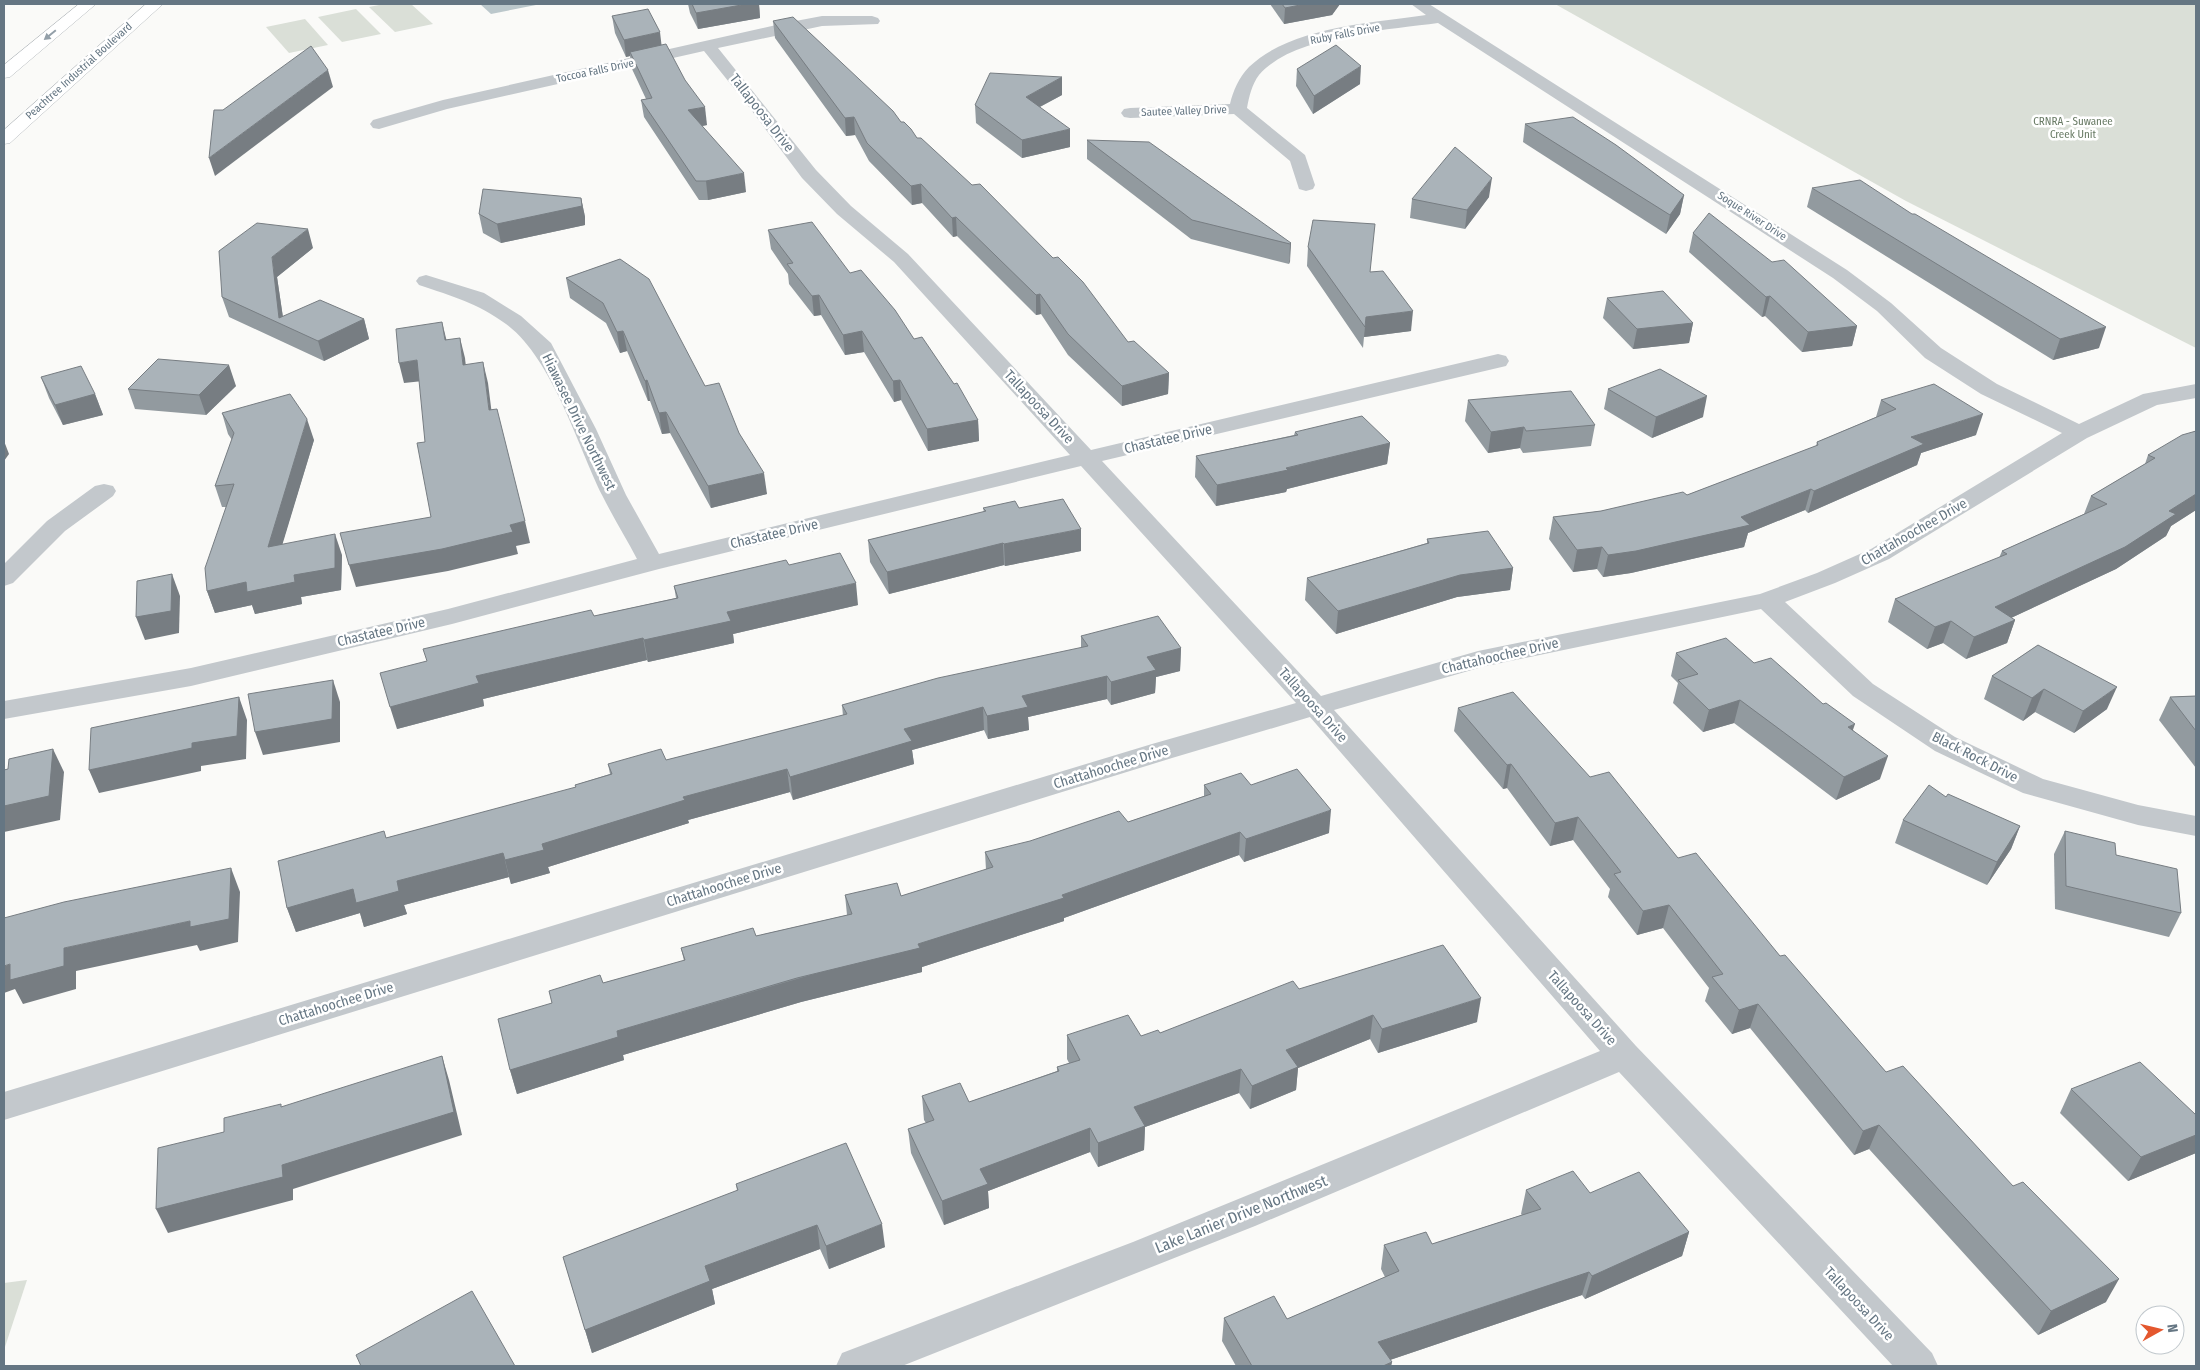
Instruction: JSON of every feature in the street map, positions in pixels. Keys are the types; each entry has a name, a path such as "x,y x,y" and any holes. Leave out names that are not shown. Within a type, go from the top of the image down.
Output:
{"highway":[{"path":"4,73 88,4"},
{"name":"Peachtree Industrial Boulevard","path":"4,139 156,4"}],"street":[{"name":"Soque River Drive","path":"1419,4 1840,274 1884,307 1933,353 1989,389 2079,433"},
{"name":"Ruby Falls Drive","path":"1238,109 1240,96 1255,70 1270,57 1291,47 1315,38 1441,18"},
{"name":"Toccoa Falls Drive","path":"379,124 443,105 822,21 872,21"},
{"name":"Tallapoosa Drive","path":"708,46 755,103 809,174 844,210 901,258 1316,707 1624,1055 1918,1366"},
{"name":"Sautee Valley Drive","path":"1130,113 1238,109"},
{"path":"1238,109 1299,159 1306,185"},
{"name":"Hiawasee Drive Northwest","path":"426,281 477,296 514,320 543,348 585,429 614,495 652,563"},
{"name":"Chastatee Drive","path":"4,710 201,674 442,618 652,563 1498,361"},
{"name":"Chattahoochee Drive","path":"4,1106 1143,756 1478,659 1766,600 1826,578 1880,554 2079,433 2151,399 2196,391"},
{"path":"4,578 56,526 104,492"},
{"name":"Black Rock Drive","path":"1766,600 1863,690 1945,744 2033,786 2138,816 2196,826"},
{"name":"Lake Lanier Drive Northwest","path":"856,1366 996,1314 1471,1120 1624,1055"}],"green space":[{"path":"384,4 411,4 433,24 395,32 369,7"},
{"name":"CRNRA - Suwanee Creek Unit","path":"1555,4 2196,4 2196,348 1906,201"},
{"path":"356,9 381,34 342,42 318,17"},
{"path":"305,19 328,45 289,53 266,27"},
{"path":"27,1280 4,1350 4,1283"}],"shaded area":[{"path":"480,4 541,4 491,14"}],"building":[{"path":"692,4 747,4 696,13"},
{"path":"1282,4 1305,4 1285,8"},
{"path":"648,9 660,32 624,40 612,16"},
{"path":"793,17 893,111 917,138 921,138 972,185 980,184 1053,258 1058,257 1083,282 1128,342 1134,341 1169,373 1122,386 1068,334 1040,294 1036,295 956,217 952,218 921,184 911,186 867,143 854,117 845,118 773,21"},
{"path":"666,44 685,80 705,107 688,110 744,173 706,181 696,181 641,100 652,98 630,52"},
{"path":"1336,45 1361,66 1314,96 1297,69"},
{"path":"311,46 328,70 209,158 214,110 223,110"},
{"path":"990,73 1062,77 1026,97 1070,129 1022,140 975,105"},
{"path":"1573,117 1616,145 1684,195 1670,215 1525,124"},
{"path":"1087,140 1149,142 1291,243 1192,220"},
{"path":"1455,147 1492,178 1467,210 1412,199"},
{"path":"1860,180 1912,214 1915,214 2106,327 2060,339 1812,188"},
{"path":"483,189 581,198 582,206 497,224 479,214"},
{"path":"1709,213 1772,262 1784,260 1857,326 1808,332 1770,296 1766,297 1693,233"},
{"path":"1313,220 1375,224 1370,272 1383,271 1413,311 1366,317 1365,327 1308,247"},
{"path":"812,222 850,273 861,270 895,310 914,339 922,337 954,384 957,383 978,420 927,429 900,380 893,381 862,331 843,335 819,295 812,296 787,264 793,263 768,230"},
{"path":"257,223 308,229 272,257 279,318 320,300 364,319 318,341 222,297 219,251"},
{"path":"620,259 649,279 705,386 719,383 739,433 764,473 708,486 666,412 659,413 647,380 645,381 623,331 617,332 603,303 566,278"},
{"path":"1663,291 1693,323 1637,329 1607,298"},
{"path":"442,322 445,340 460,338 463,365 483,362 489,410 497,409 525,521 510,525 513,532 442,549 349,565 340,533 431,517 417,443 425,442 417,360 399,363 396,329"},
{"path":"158,359 229,365 199,395 128,389"},
{"path":"81,366 95,394 55,405 41,377"},
{"path":"1660,369 1707,396 1656,417 1608,389"},
{"path":"1934,384 1983,414 1911,437 1924,444 1814,491 1811,489 1741,517 1750,525 1636,551 1608,555 1602,547 1577,550 1553,517 1601,511 1683,492 1687,495 1818,445 1817,442 1896,409 1881,400"},
{"path":"1571,391 1595,425 1526,431 1524,427 1491,432 1468,400"},
{"path":"290,394 307,419 268,547 335,534 335,568 294,575 295,582 247,592 246,582 207,591 205,568 234,484 215,486 234,433 222,413"},
{"path":"1362,416 1390,443 1286,468 1288,470 1217,485 1196,456 1298,435 1295,432"},
{"path":"2196,431 2196,494 2169,511 2176,514 2125,547 1995,607 2015,620 1974,637 1951,621 1935,627 1895,599 2007,554 2002,551 2107,504 2091,496 2155,458 2148,455 2182,435"},
{"path":"1063,499 1081,529 1003,543 887,572 868,540 986,511 983,508 1015,501 1019,508"},
{"path":"1488,531 1513,568 1460,575 1338,611 1307,578 1429,543 1427,539"},
{"path":"840,553 856,583 727,612 731,621 644,640 643,638 476,676 479,683 390,707 380,673 427,661 423,649 591,610 594,616 678,598 674,586 786,560 789,565"},
{"path":"172,574 171,611 136,617 137,581"},
{"path":"1158,616 1181,648 1147,657 1156,670 1111,682 1107,676 1022,696 1028,707 987,716 983,707 904,729 912,741 790,777 787,769 683,797 685,800 542,844 544,850 505,860 503,853 397,881 399,891 356,903 353,889 287,908 278,861 384,831 386,838 576,787 575,785 612,774 608,764 661,749 666,760 847,714 842,705 938,678 1088,646 1081,636"},
{"path":"1726,638 1754,663 1771,658 1823,704 1826,703 1855,724 1848,727 1888,756 1844,777 1740,700 1709,710 1678,680 1698,674 1676,653"},
{"path":"2038,645 2117,687 2083,711 2044,689 2032,698 1992,676"},
{"path":"333,680 332,719 255,732 248,694"},
{"path":"1513,692 1590,777 1609,772 1678,858 1696,853 1780,956 1785,955 1886,1072 1903,1066 2013,1186 2023,1182 2119,1279 2051,1311 1879,1125 1863,1131 1758,1004 1739,1010 1712,977 1723,974 1669,905 1643,911 1614,874 1621,872 1578,817 1555,823 1511,764 1507,765 1458,708"},
{"path":"2196,696 2196,731 2170,697"},
{"path":"239,697 237,736 192,743 192,748 89,770 91,728"},
{"path":"53,749 49,796 4,806 4,770 8,769 9,759"},
{"path":"1297,769 1331,810 1246,839 1240,832 1062,895 1064,898 918,944 920,948 797,978 617,1031 618,1037 510,1070 498,1019 552,1003 549,991 600,975 603,983 685,960 681,948 753,928 756,936 852,914 845,895 897,883 901,896 993,867 985,852 1030,841 1119,811 1128,822 1211,794 1204,785 1241,773 1251,785"},
{"path":"1929,785 1946,797 1948,794 2020,826 1997,862 1903,820"},
{"path":"2065,831 2115,843 2116,855 2177,869 2181,913 2066,886"},
{"path":"231,868 229,919 190,927 190,921 64,948 64,966 10,980 10,964 4,966 4,918 64,902"},
{"path":"1443,945 1481,998 1382,1029 1373,1015 1286,1050 1298,1067 1252,1086 1241,1069 1134,1107 1145,1126 1098,1143 1090,1128 980,1169 988,1184 942,1201 908,1129 934,1120 922,1096 960,1083 969,1102 1059,1071 1057,1067 1080,1060 1067,1035 1128,1015 1141,1036 1158,1030 1160,1033 1293,981 1299,989"},
{"path":"442,1056 454,1112 282,1165 283,1177 156,1209 158,1148 224,1132 224,1118 281,1104 281,1107"},
{"path":"2140,1062 2196,1115 2196,1135 2141,1157 2071,1089"},
{"path":"846,1143 882,1224 826,1246 817,1225 705,1266 710,1281 585,1330 563,1257 738,1190 736,1184"},
{"path":"1573,1171 1590,1193 1639,1172 1689,1232 1592,1276 1589,1272 1378,1342 1392,1362 1383,1366 1252,1366 1224,1318 1274,1296 1287,1319 1399,1271 1384,1245 1426,1232 1432,1244 1541,1209 1526,1190"},
{"path":"472,1291 515,1366 361,1366 356,1355"}]}
